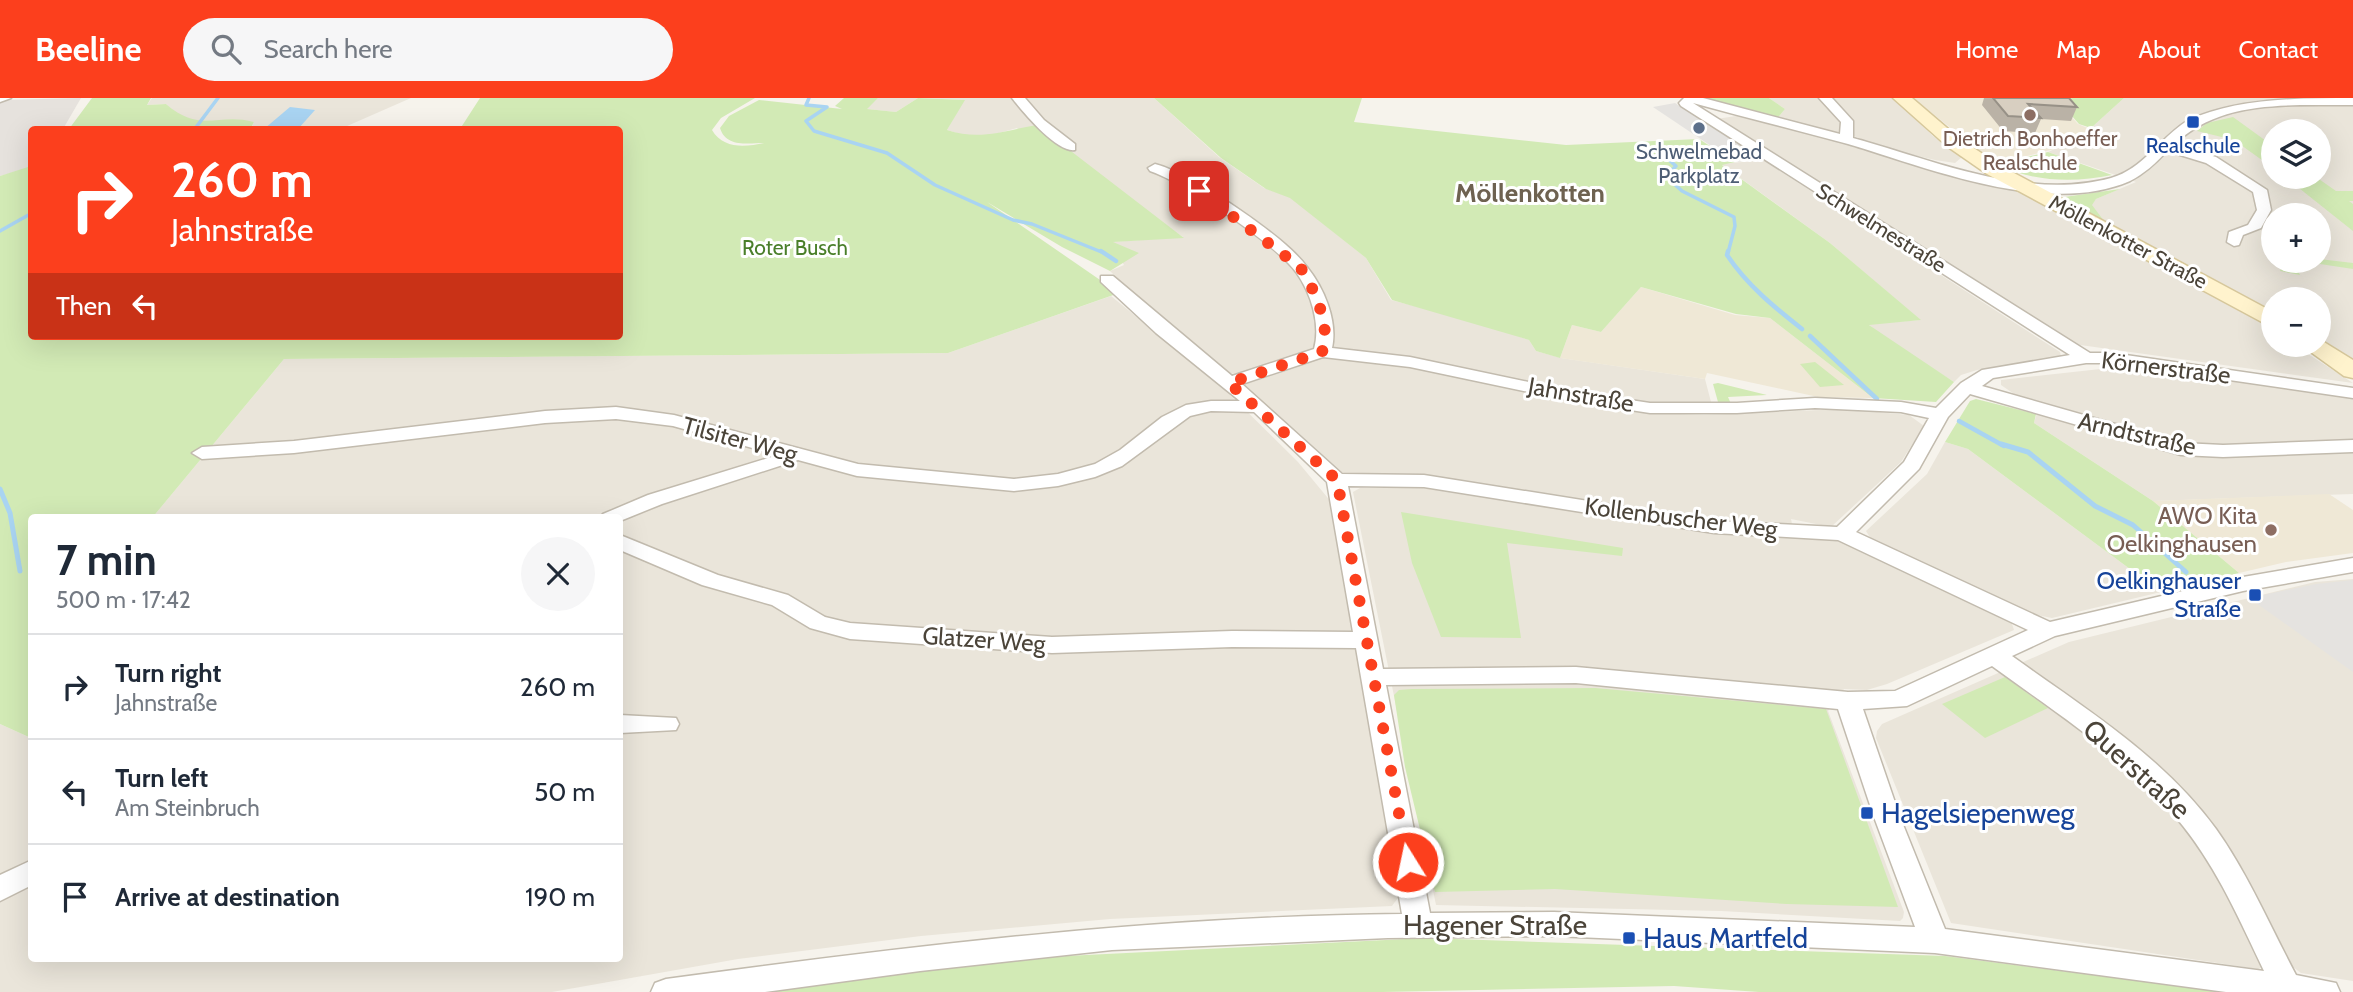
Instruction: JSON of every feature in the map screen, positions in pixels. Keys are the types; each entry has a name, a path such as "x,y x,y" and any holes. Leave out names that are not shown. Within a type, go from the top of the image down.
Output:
{"main road":[{"path":"1902,98 1995,174"},
{"name":"Möllenkotter Straße","path":"1995,174 2261,315"},
{"path":"2331,357 2353,371"}],"street":[{"path":"0,98 5,98"},
{"path":"1018,98 1040,122 1070,147"},
{"name":"Schwelmestraße","path":"1677,98 2086,358"},
{"name":"Möllenkotter Straße","path":"1690,98 1948,166 1995,174"},
{"path":"1825,98 1847,121 1846,139"},
{"path":"1995,174 2068,187 2111,183 2134,175 2167,147 2181,130 2207,115 2269,101 2353,101"},
{"path":"2167,147 2211,159 2260,190 2264,210 2254,229 2236,232 2234,242"},
{"path":"1155,168 1167,170 1199,191 1300,267 1309,282 1327,335 1322,352"},
{"path":"1107,279 1162,329 1259,407 1337,480 1375,677 1418,925"},
{"name":"Jahnstraße","path":"1229,383 1322,352 1410,362 1571,396 1650,408 1737,408 1815,403 1901,407 1940,414"},
{"name":"Körnerstraße","path":"1842,534 1912,465 1940,414 1967,387 1988,374 2086,358 2112,358 2353,393"},
{"name":"Arndtstraße","path":"1967,387 2181,449 2223,451 2353,446"},
{"name":"Tilsiter Weg","path":"202,453 294,447 545,417 616,413 674,421 794,455 905,477 993,484 1039,483 1097,470 1126,455 1163,424 1185,411 1203,407 1259,407"},
{"path":"620,514 687,487 763,468 794,455"},
{"name":"Kollenbuscher Weg","path":"1337,480 1424,481 1714,527 1842,534 2048,630"},
{"name":"Glatzer Weg","path":"623,543 651,558 710,580 780,600 818,623 849,631 1052,645 1232,639 1367,640"},
{"path":"1375,677 1576,675 1848,701 1898,700 2048,630 2247,583 2353,565"},
{"name":"Querstraße","path":"1995,656 2122,750 2181,806 2216,852 2286,985"},
{"path":"1848,701 1887,817 1935,940"},
{"path":"623,724 667,724"},
{"path":"0,890 28,873"},
{"name":"Hagener Straße","path":"666,992 920,958 1112,938 1418,925 1554,924 1935,940 2325,992"}],"shaded area":[{"path":"81,98 65,126 28,126 28,169 0,176 0,100"},
{"path":"152,98 411,98 347,126 252,126 254,122 191,120 181,117 166,104 147,105"},
{"path":"878,98 918,98 896,112 866,109"},
{"path":"920,98 1154,98 1219,157 1264,188 1290,197 1366,258 1391,300 1481,323 1529,340 1536,351 1561,358 1705,379 1711,402 1632,402 1411,358 1332,348 1315,350 1237,374 1228,373 1157,317 1110,271 1124,265 1111,242 1183,237 1017,128 988,136 963,135 947,130 964,100"},
{"path":"1769,98 1893,98 1933,136 1962,157 1955,163 1935,160 1875,146 1857,137 1776,120 1785,109"},
{"path":"1913,98 2054,98 2078,124 2090,129 2066,146 1996,164"},
{"path":"2124,98 2353,98 2353,361 2331,347 2331,287 2261,287 2261,305 2104,221 2094,212 2091,205 2096,199 2136,182 2048,152 2080,138"},
{"name":"Schwelmebad Parkplatz","path":"1675,103 1762,159 1735,162 1653,107"},
{"path":"1743,115 2012,188 2261,321 2261,357 2313,357 2353,383 2073,344 1716,119"},
{"path":"1763,160 2060,352 2061,356 1977,370 1961,375 1954,382 1884,337 1868,324 1920,320 1830,243 1721,164"},
{"path":"1641,287 1735,315 1770,318 1873,398 1818,397 1707,373 1705,379 1560,358 1572,325 1601,332"},
{"path":"1111,296 1221,386 1298,462 1332,503 1400,895 1392,906 1110,919 921,936 738,959 552,992 0,992 0,724 28,737 28,962 623,962 623,514 155,514 284,359 948,353"},
{"path":"1329,355 1405,363 1547,397 1633,412 1704,415 1845,409 1909,415 1924,426 1901,462 1831,527 1791,519 1792,524 1722,521 1422,474 1347,474 1338,471 1243,385"},
{"path":"2137,365 2353,397 2353,494 2153,501 2034,423 2039,406 2023,400 2001,385 2001,380"},
{"path":"1945,442 1968,449 2161,592 2052,618 2037,615 1871,539 1866,531 1927,474"},
{"path":"1360,488 1423,488 1725,535 1838,540 2011,621 2014,630 1887,684 1867,690 1844,689 1828,711 1904,912 1903,918 1900,921 1721,911 1436,905 1353,492"},
{"name":"AWO Kita Oelkinghausen","path":"2329,494 2353,510 2353,553 2286,562 2239,573 2153,501"},
{"path":"2353,579 2353,981 2301,973 2293,967 2263,963 2263,967 2258,969 1951,923 1876,738 1882,724 2069,642 2315,582"},
{"path":"2353,580 2353,672 2249,598 2316,584"}],"green space":[{"path":"92,98 151,98 147,105 166,104 189,118 254,122 252,126 71,126"},
{"name":"Roter Busch","path":"480,98 755,98 721,118 712,130 722,141 742,146 764,143 733,142 727,139 720,128 729,116 759,100 842,109 835,106 844,98 878,98 867,109 896,112 918,98 965,100 947,130 982,135 1037,125 1184,238 1113,242 1139,253 1110,271 1062,247 987,202 1119,293 948,353 284,359 155,514 28,514 28,737 0,724 0,176 28,167 28,340 623,340 623,126 462,126"},
{"path":"1154,98 1362,98 1354,122 1566,145 1699,139 1735,162 1722,165 1830,243 1921,320 1869,325 1954,382 1936,402 1873,398 1770,318 1736,314 1641,287 1601,332 1572,325 1560,358 1536,351 1529,340 1392,300 1366,258 1290,198 1266,189 1221,158"},
{"path":"1698,98 1769,98 1785,109 1776,120"},
{"path":"2056,98 2124,98 2091,128 2079,124"},
{"path":"2233,117 2261,137 2261,159 2234,140 2197,131 2207,123"},
{"path":"2048,152 2112,175 2053,179 2024,174 1996,164"},
{"path":"2331,188 2336,191 2353,191 2353,201 2349,201 2353,204 2353,231 2331,214 2331,203 2318,203 2300,189"},
{"path":"2120,189 2096,199 2092,205 2104,221 2073,206 2064,197"},
{"path":"2331,260 2353,263 2353,269 2331,266"},
{"path":"1815,362 1844,385 1820,387 1800,364"},
{"path":"1713,384 1767,395 1728,397 1731,404 1718,402"},
{"path":"1976,399 2036,414 2034,423 2153,501 2239,573 2161,592 1968,449 1945,442 1970,401"},
{"path":"1401,512 1623,548 1622,556 1507,543 1521,638 1441,637 1412,563"},
{"path":"2005,677 2048,708 1985,738 1942,704"},
{"path":"1595,688 1826,709 1898,907 1787,904 1555,889 1435,892 1405,767 1394,695 1399,690 1412,689"},
{"path":"1426,938 1945,956 2226,992 1759,992 1674,986 1383,992 761,992 984,960"}],"water":[{"path":"290,107 315,110 301,126 268,126"}],"building":[{"path":"1993,98 2069,98 2077,107 2028,104 2041,118 2008,116"}],"waterway":[{"path":"197,126 218,98"},
{"path":"809,98 806,105 827,107 806,121 814,131 887,153 935,185 1013,220 1032,224 1104,253"},
{"path":"1694,155 1669,160 1676,166 1671,171 1672,182 1682,191 1734,217 1735,226 1728,253"},
{"path":"0,231 28,215"},
{"path":"1728,251 1727,255 1752,286 1802,329"},
{"path":"1104,253 1116,261"},
{"path":"1810,336 1877,399"},
{"path":"1959,421 2004,446"},
{"path":"2001,444 2028,452 2095,506 2133,525 2186,572"},
{"path":"0,489 10,513 20,571"}],"place":[{"name":"Dietrich Bonhoeffer Realschule","path":"2030,115"},
{"name":"Realschule","path":"2193,122"},
{"name":"Schwelmebad Parkplatz","path":"1699,128"},
{"name":"AWO Kita Oelkinghausen","path":"2271,530"},
{"name":"Oelkinghauser Straße","path":"2255,595"},
{"name":"Hagelsiepenweg","path":"1867,813"},
{"name":"Haus Martfeld","path":"1629,938"}],"district":[{"name":"Möllenkotten","path":"1530,193"}],"route":[{"path":"1199,191 1300,267 1309,282 1324,323 1327,335 1322,352 1229,383 1259,407 1337,480 1408,862"}]}
